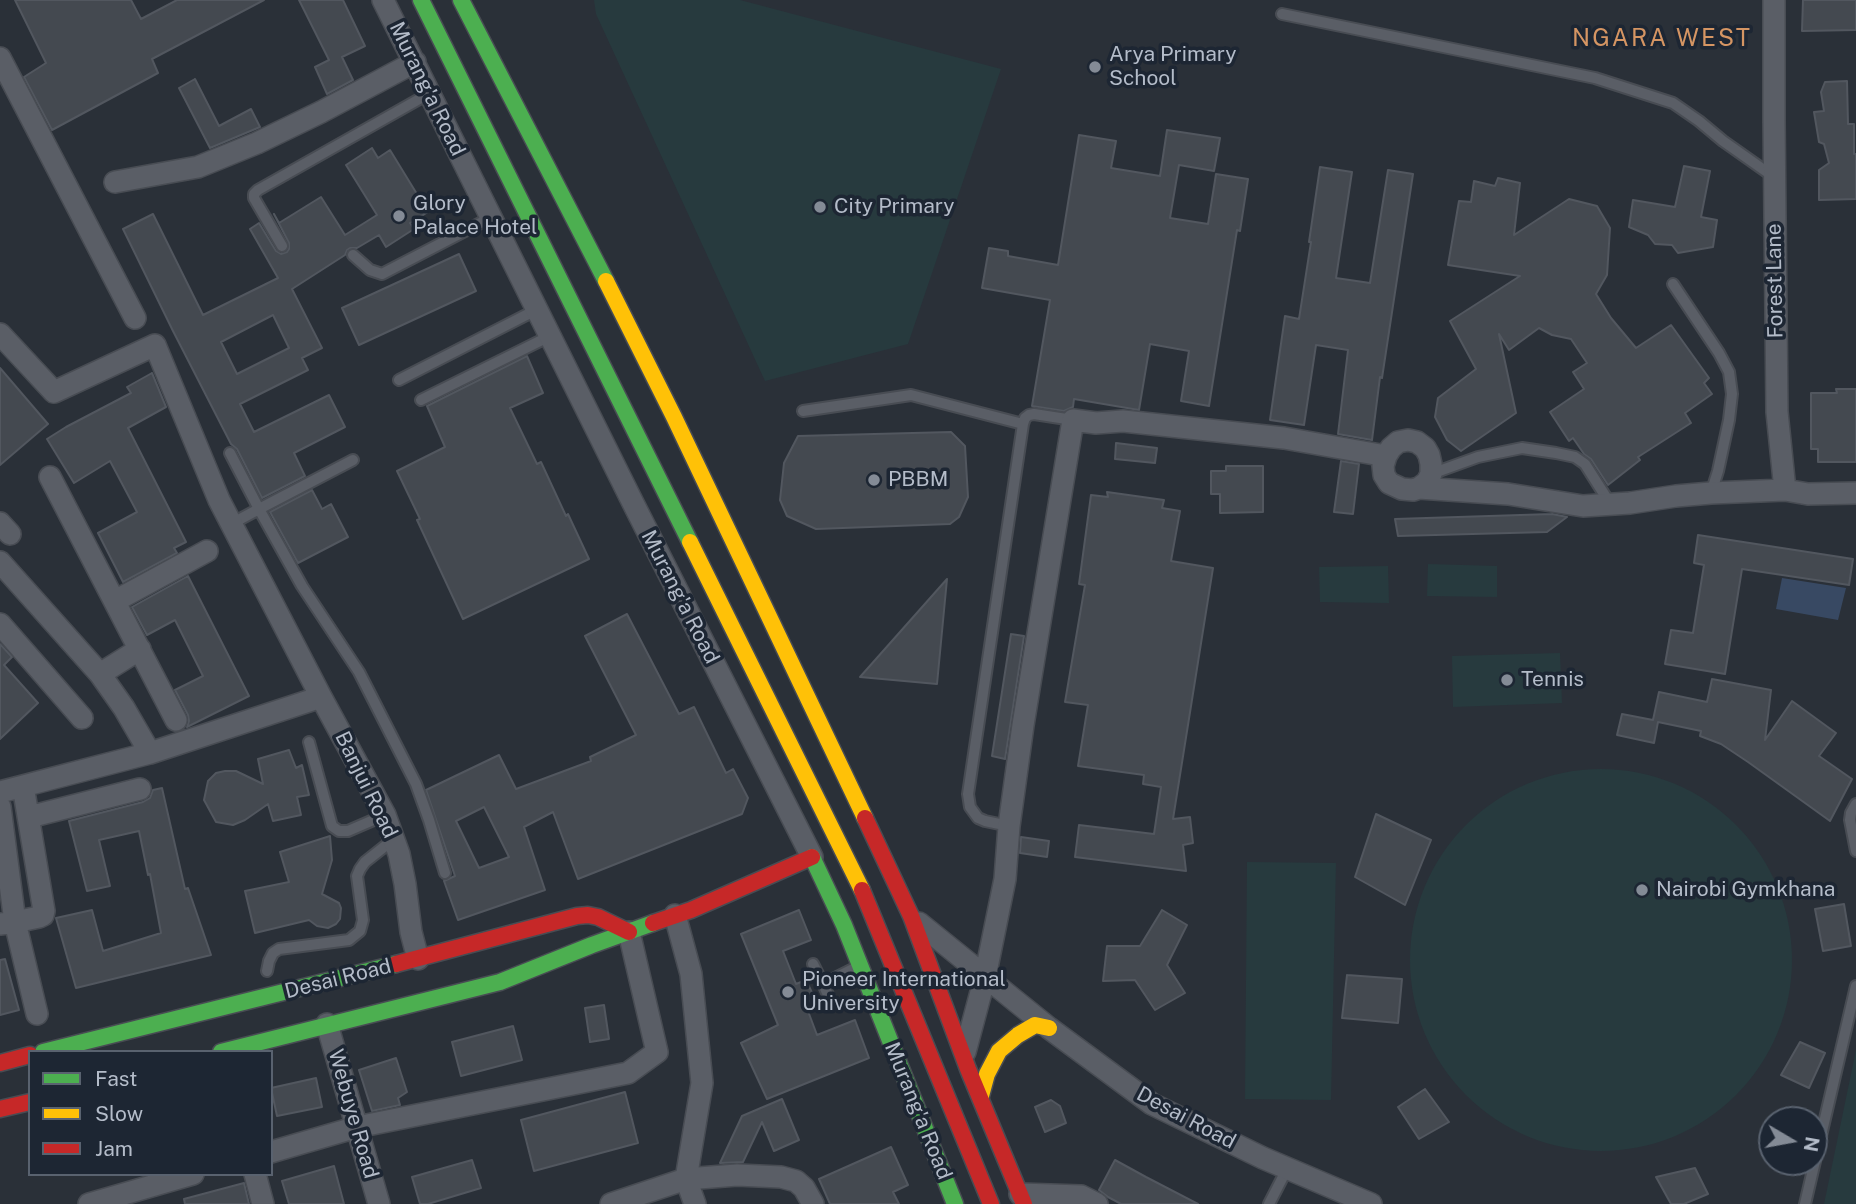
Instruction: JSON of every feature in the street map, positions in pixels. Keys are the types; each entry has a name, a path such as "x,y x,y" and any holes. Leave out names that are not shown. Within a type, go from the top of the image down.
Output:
{"main road":[{"name":"Murang'a Road","path":"421,0 842,847 867,901 991,1204"},
{"path":"461,0 674,417 911,916 964,1057 1022,1199"},
{"name":"Murang'a Road","path":"812,857 844,925 955,1204"},
{"name":"Desai Road","path":"229,1050 500,982 675,915 812,857"},
{"name":"Desai Road","path":"51,1050 418,959 577,916 589,915 629,932"},
{"path":"981,1096 987,1074 999,1051 1035,1025 1049,1028"},
{"path":"0,1063 28,1056"},
{"path":"0,1109 28,1102"}],"street":[{"name":"Murang'a Road","path":"383,0 812,857"},
{"name":"Forest Lane","path":"1774,0 1777,412 1785,490"},
{"path":"0,58 135,318"},
{"path":"115,182 198,167 321,112 415,62"},
{"name":"Banjui Road","path":"0,334 54,392 155,345 219,500 385,815 405,884 411,932 418,959"},
{"path":"964,1057 985,977 1005,879 1009,826 1073,421 1096,424 1123,421 1270,437 1386,456"},
{"path":"1408,440 1425,448 1429,455 1425,481 1413,490 1402,489 1389,483 1383,466 1386,456 1398,442 1408,440"},
{"path":"50,477 176,720"},
{"path":"1425,481 1583,506 1712,493 1785,490 1808,494 1856,493"},
{"path":"115,601 207,551"},
{"path":"0,562 100,674 150,753"},
{"path":"0,624 82,719"},
{"path":"100,674 140,649"},
{"path":"0,792 150,753 321,697"},
{"path":"7,923 43,915 44,911 23,786"},
{"path":"29,817 140,789"},
{"path":"0,807 12,890 7,923 37,1014"},
{"path":"12,890 41,885"},
{"path":"675,915 691,974 702,1083 686,1180 695,1204"},
{"name":"Desai Road","path":"911,916 1049,1028 1152,1104 1287,1169 1367,1203"},
{"path":"273,1151 357,1127 628,1073 657,1052 629,932"},
{"name":"Webuye Road","path":"327,1024 379,1204"},
{"path":"611,1204 686,1180 737,1175 780,1177 796,1181 804,1188 813,1204"},
{"path":"89,1204 186,1176"},
{"path":"256,1176 263,1204"},
{"path":"1022,1199 1081,1196 1097,1204"}],"lane":[{"path":"1282,14 1595,78 1673,103 1774,177"},
{"path":"282,246 254,194 430,93"},
{"path":"353,254 370,270 382,274 490,218"},
{"path":"1673,284 1729,372 1732,394 1729,420 1712,493"},
{"path":"399,380 536,310"},
{"path":"421,400 550,336"},
{"path":"803,411 911,395 1023,424"},
{"path":"1009,826 978,818 970,807 968,794 1023,424 1029,415 1034,414 1073,421"},
{"path":"1425,481 1478,457 1522,448 1575,457 1585,464 1611,505"},
{"path":"230,453 302,586 359,672 416,784 445,873"},
{"path":"231,524 353,460"},
{"path":"309,742 332,826 339,831 348,831 385,815"},
{"path":"1856,804 1850,820 1856,851"},
{"path":"267,971 273,953 279,948 349,940 360,931 363,920 357,876 365,862 394,839"},
{"path":"813,964 831,1001"},
{"path":"823,984 859,965"},
{"path":"1805,1204 1856,986"},
{"path":"1269,1204 1287,1169"}],"green space":[{"name":"City Primary","path":"594,0 740,0 1001,69 908,344 765,381 596,14"},
{"path":"1428,564 1497,566 1497,597 1427,596"},
{"path":"1388,566 1389,603 1320,602 1319,567"},
{"name":"Tennis","path":"1560,653 1562,703 1453,707 1452,656"},
{"path":"1601,769 1638,773 1674,784 1707,802 1736,825 1759,854 1777,887 1788,923 1792,960 1788,997 1777,1033 1759,1066 1736,1095 1707,1118 1674,1136 1638,1147 1601,1151 1564,1147 1528,1136 1495,1118 1466,1095 1443,1066 1425,1033 1414,997 1410,960 1414,923 1425,887 1443,854 1466,825 1495,802 1528,784 1564,773"},
{"path":"1247,862 1336,863 1331,1100 1245,1099"},
{"path":"1856,1050 1856,1204 1824,1204"}],"water":[{"path":"1782,578 1846,588 1838,620 1776,609"}],"building":[{"path":"15,0 131,0 141,19 177,0 264,0 152,59 158,73 52,130 24,77 46,63"},
{"path":"299,0 343,0 365,46 342,57 353,80 327,94 315,67 329,60"},
{"path":"1803,0 1856,0 1856,30 1802,31"},
{"path":"195,79 219,126 251,109 260,127 210,148 179,88"},
{"path":"1847,81 1848,124 1854,124 1856,199 1819,200 1819,170 1829,163 1824,144 1819,142 1814,112 1824,111 1821,92 1825,82"},
{"path":"1167,130 1220,138 1214,171 1179,165 1170,218 1208,224 1216,174 1248,179 1240,231 1237,230 1209,406 1181,401 1189,351 1150,344 1139,410 1074,399 1073,407 1064,411 1032,406 1050,300 982,288 989,248 1008,251 1008,256 1058,265 1079,135 1116,141 1111,168 1160,176"},
{"path":"372,148 378,158 390,150 428,212 410,223 414,229 386,247 379,235 357,248 350,248 345,255 292,289 322,348 302,358 308,370 240,404 254,432 329,395 345,427 294,453 305,476 262,498 237,449 231,444 123,229 153,214 203,315 278,278 250,229 259,223 276,251 281,254 287,252 289,243 274,214 279,223 321,197 345,235 377,215 346,165","holes":["273,315 289,348 237,374 221,342"]},
{"path":"1684,166 1710,171 1701,217 1717,220 1713,247 1678,253 1672,245 1655,244 1648,235 1629,227 1633,200 1675,207"},
{"path":"1320,167 1352,172 1336,278 1370,283 1388,170 1413,174 1372,440 1338,434 1348,350 1316,345 1304,425 1270,420 1285,316 1299,319"},
{"path":"1498,178 1520,183 1514,235 1569,199 1597,206 1610,228 1607,275 1596,294 1611,318 1636,348 1671,325 1709,378 1704,383 1712,394 1685,413 1691,423 1638,457 1640,460 1608,485 1573,438 1569,441 1550,412 1584,389 1573,372 1587,363 1571,339 1552,335 1539,328 1509,350 1499,334 1516,413 1461,451 1447,440 1435,417 1438,398 1476,369 1450,321 1520,276 1448,265 1459,201 1471,202 1474,181 1495,186"},
{"path":"459,254 476,291 359,345 342,308"},
{"path":"527,356 543,393 510,408 537,464 541,462 589,559 463,619 397,471 445,447 427,406"},
{"path":"0,368 48,424 0,465"},
{"path":"152,373 166,407 128,428 186,542 174,548 177,553 123,582 98,533 137,512 110,461 74,483 47,439 131,393 127,387"},
{"path":"1836,389 1856,389 1856,462 1818,462 1818,449 1811,449 1811,393 1837,393"},
{"name":"PBBM","path":"951,432 965,446 968,497 959,517 950,524 816,529 787,516 780,500 784,463 798,436"},
{"path":"1116,443 1157,448 1155,463 1115,459"},
{"path":"1341,461 1359,464 1353,514 1334,512"},
{"path":"1226,466 1263,466 1263,512 1220,513 1220,494 1211,494 1211,471 1226,471"},
{"path":"312,490 322,509 331,504 348,537 298,563 270,512"},
{"path":"1107,492 1164,500 1162,508 1180,511 1171,561 1213,568 1173,819 1190,817 1193,843 1183,845 1186,871 1075,857 1079,825 1154,834 1161,787 1143,784 1144,775 1078,766 1088,705 1065,702 1085,585 1079,584 1091,495 1108,497"},
{"path":"1552,514 1567,517 1547,532 1398,536 1395,519"},
{"path":"1698,535 1853,559 1849,585 1742,569 1725,674 1665,664 1671,630 1693,633 1704,565 1694,563"},
{"path":"188,576 249,696 187,727 188,715 175,690 203,676 175,620 147,635 132,607"},
{"path":"947,579 937,684 860,677"},
{"path":"627,614 679,714 694,707 726,773 733,769 748,798 742,814 578,879 553,812 524,827 545,890 458,920 444,881 455,876 426,790 499,755 516,789 591,761 590,757 636,735 585,636","holes":["484,807 509,857 479,868 456,821"]},
{"path":"1011,634 1024,636 1005,759 992,756"},
{"path":"0,644 12,657 4,665 38,703 0,739"},
{"path":"1712,679 1771,690 1765,740 1792,701 1836,733 1819,756 1852,779 1830,821 1721,744 1700,736 1701,731 1658,722 1654,743 1617,735 1622,714 1653,720 1659,692 1707,702"},
{"path":"289,750 296,768 302,765 309,795 297,797 301,815 273,821 268,804 233,825 216,822 204,800 208,781 216,773 236,771 263,784 258,759"},
{"path":"162,788 185,889 188,888 211,955 76,988 56,918 92,910 103,951 161,933 139,831 99,840 110,886 87,891 69,821 143,802 150,798 153,790"},
{"path":"1376,814 1431,840 1405,905 1355,877"},
{"path":"330,836 332,860 322,894 339,903 340,919 328,928 317,926 309,920 255,933 245,891 289,882 280,852"},
{"path":"1021,837 1049,841 1047,857 1020,853"},
{"path":"1844,904 1851,946 1823,951 1815,909"},
{"name":"Pioneer International University","path":"799,910 811,940 783,951 796,984 806,980 815,999 805,1003 817,1035 855,1020 869,1058 767,1099 741,1043 778,1025 741,934"},
{"path":"1162,910 1187,925 1167,965 1185,993 1155,1010 1135,980 1103,981 1107,946 1140,946"},
{"path":"5,959 19,1010 0,1015 0,960"},
{"path":"1347,975 1402,979 1398,1023 1342,1018"},
{"path":"604,1005 609,1039 590,1042 585,1008"},
{"path":"513,1026 522,1060 461,1076 452,1042"},
{"path":"1800,1042 1825,1053 1809,1088 1781,1075"},
{"path":"396,1058 407,1092 398,1098 400,1105 372,1111 359,1070"},
{"path":"316,1078 322,1107 277,1116 273,1088"},
{"path":"1425,1089 1449,1122 1419,1139 1398,1107"},
{"path":"625,1092 638,1143 534,1171 521,1120"},
{"path":"782,1099 799,1140 774,1151 762,1122 743,1162 720,1163 742,1116"},
{"path":"1051,1100 1060,1106 1066,1123 1045,1132 1035,1107"},
{"path":"891,1147 908,1185 893,1192 899,1204 830,1204 819,1179"},
{"path":"472,1160 481,1188 420,1204 412,1177"},
{"path":"1115,1160 1198,1204 1121,1204 1099,1190"},
{"path":"334,1166 344,1204 289,1204 282,1181"},
{"path":"1695,1168 1708,1194 1684,1204 1671,1204 1656,1177"},
{"path":"244,1183 249,1204 185,1204 184,1199"}],"traffic: fast":[{"path":"421,0 690,542"},
{"path":"461,0 606,281"},
{"path":"812,857 844,925 955,1204"},
{"path":"229,1050 500,982 653,923"},
{"path":"51,1050 396,964"}],"traffic: slow":[{"path":"606,281 674,417 865,818"},
{"path":"690,542 862,890"},
{"path":"981,1096 987,1074 999,1051 1035,1025 1049,1028"}],"traffic: jam":[{"path":"865,818 911,916 968,1069 1024,1204"},
{"path":"653,923 691,910 812,857"},
{"path":"862,890 991,1204"},
{"path":"396,964 577,916 598,917 629,932"},
{"path":"0,1063 28,1056"},
{"path":"0,1109 28,1102"}],"place":[{"name":"Arya Primary School","path":"1095,67"},
{"name":"City Primary","path":"820,207"},
{"name":"Glory Palace Hotel","path":"399,216"},
{"name":"PBBM","path":"874,480"},
{"name":"Tennis","path":"1507,680"},
{"name":"Nairobi Gymkhana","path":"1642,890"},
{"name":"Pioneer International University","path":"788,992"}],"district":[{"name":"NGARA WEST","path":"1662,39"}]}
